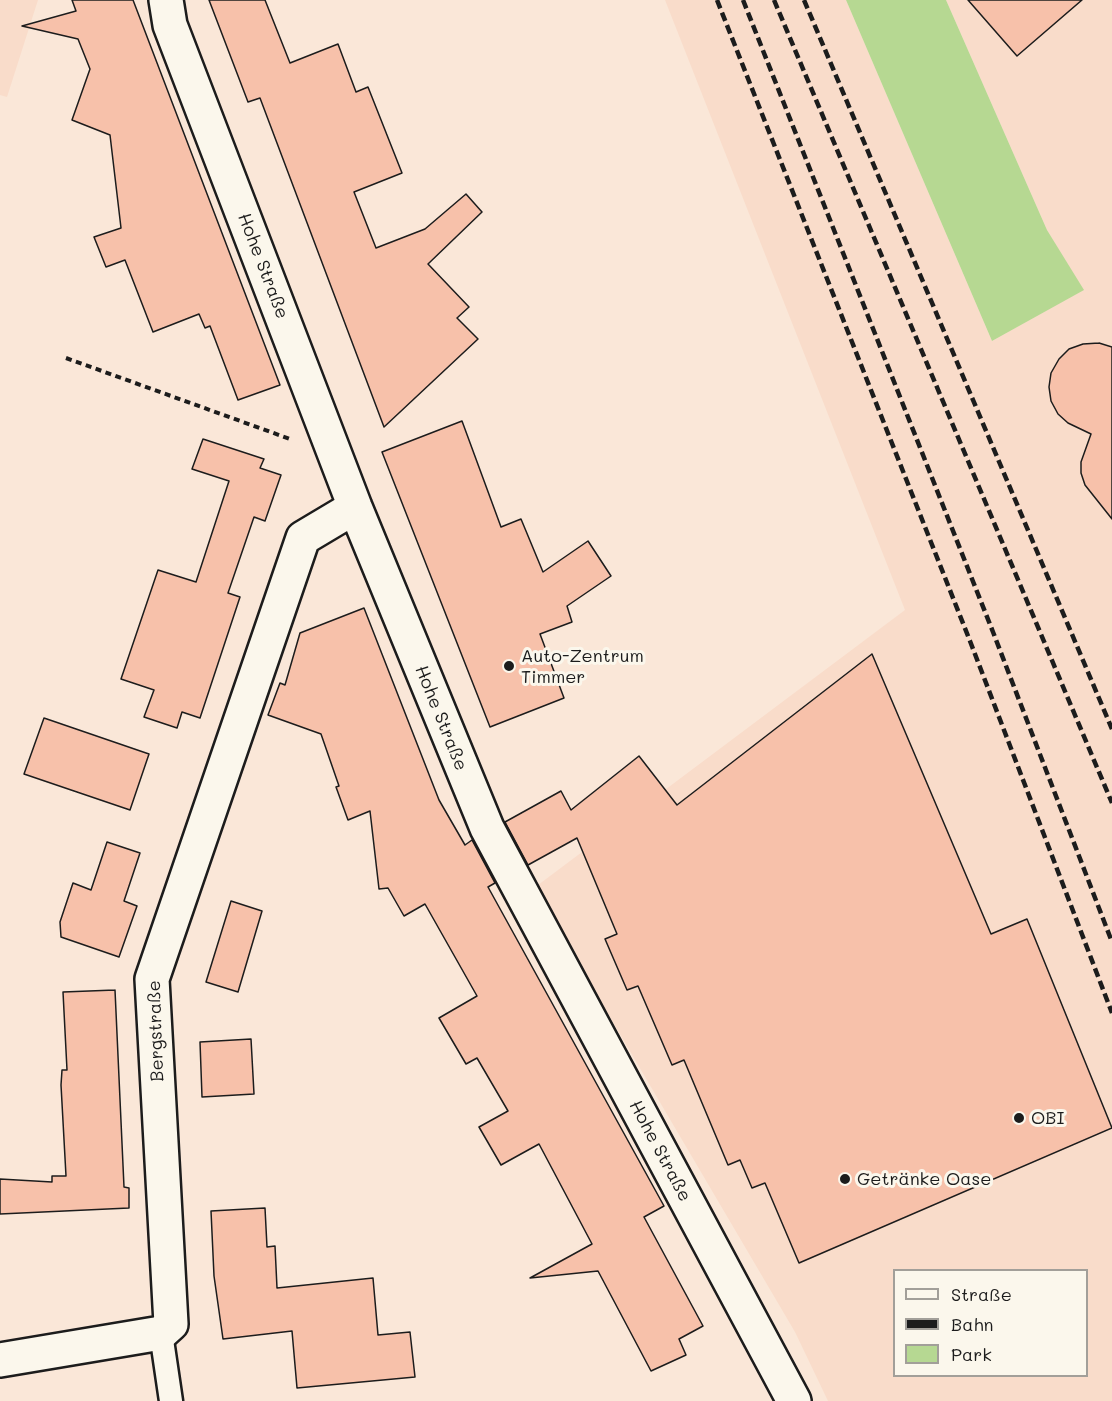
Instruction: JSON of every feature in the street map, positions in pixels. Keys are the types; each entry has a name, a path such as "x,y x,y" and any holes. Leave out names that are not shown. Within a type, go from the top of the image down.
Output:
{"street":[{"name":"Hohe Straße","path":"166,0 170,25 355,507 487,828 794,1401"},
{"name":"Bergstraße","path":"162,1333 171,1324 152,979 303,538 355,507"},
{"path":"0,1360 162,1333"}],"lane":[{"path":"162,1333 171,1401"}],"path":[{"path":"66,358 298,441 327,432"}],"shaded area":[{"path":"0,0 38,0 7,97 0,95"},
{"path":"665,0 846,0 992,341 1083,290 1047,230 946,0 1112,0 1112,1401 828,1401 795,1332 534,888 905,610"}],"green space":[{"path":"846,0 946,0 1047,230 1084,290 992,341"}],"building":[{"path":"72,0 133,0 280,385 238,400 210,326 205,328 199,314 153,332 125,260 106,267 94,237 121,228 110,135 72,120 90,69 78,39 22,26 76,11"},
{"path":"209,0 265,0 290,63 338,44 356,92 368,87 402,173 354,192 376,248 425,229 466,194 482,212 428,264 469,307 457,318 478,339 384,427 260,98 248,102"},
{"path":"968,0 1082,0 1017,56"},
{"path":"1099,343 1112,347 1112,519 1085,485 1081,473 1081,462 1091,434 1068,423 1058,414 1051,401 1049,387 1051,373 1059,359 1069,349 1083,344"},
{"path":"462,421 501,527 521,519 543,572 588,541 611,576 567,606 572,622 540,634 564,698 490,727 382,452"},
{"path":"203,439 264,459 260,468 281,475 265,521 254,517 228,593 240,597 200,718 182,712 177,728 144,717 154,690 121,679 158,570 196,582 229,481 192,469"},
{"path":"364,608 439,800 465,845 472,840 495,883 488,887 664,1206 644,1217 703,1326 679,1339 686,1355 651,1371 598,1271 530,1278 592,1244 539,1144 501,1165 479,1127 508,1111 477,1058 466,1064 439,1018 477,996 425,904 404,916 388,888 379,889 370,811 348,820 321,734 268,715 280,683 285,685 300,633"},
{"path":"872,654 991,934 1027,919 1112,1128 799,1263 765,1183 752,1188 740,1160 728,1165 684,1060 672,1065 638,986 627,990 605,939 617,934 577,838 528,865 505,822 561,791 571,810 639,756 677,805"},
{"path":"44,718 149,754 130,810 24,774"},
{"path":"107,842 140,853 124,901 137,906 119,957 61,937 60,922 73,883 91,890"},
{"path":"231,901 262,911 238,992 206,982"},
{"path":"115,990 124,1187 129,1188 129,1208 0,1214 0,1179 52,1182 52,1176 66,1176 61,1085 62,1070 67,1070 63,992"},
{"path":"251,1039 254,1094 202,1097 200,1042"},
{"path":"265,1208 267,1247 275,1246 277,1288 373,1278 378,1335 410,1332 415,1377 297,1388 292,1331 223,1339 214,1276 211,1211"}],"railway":[{"path":"717,0 970,641 1112,1013"},
{"path":"743,0 993,632 1112,942"},
{"path":"774,0 1112,803"},
{"path":"804,0 1112,729"}],"place":[{"name":"Auto-Zentrum Timmer","path":"509,666"},
{"name":"OBI","path":"1019,1118"},
{"name":"Getränke Oase","path":"845,1179"}]}
